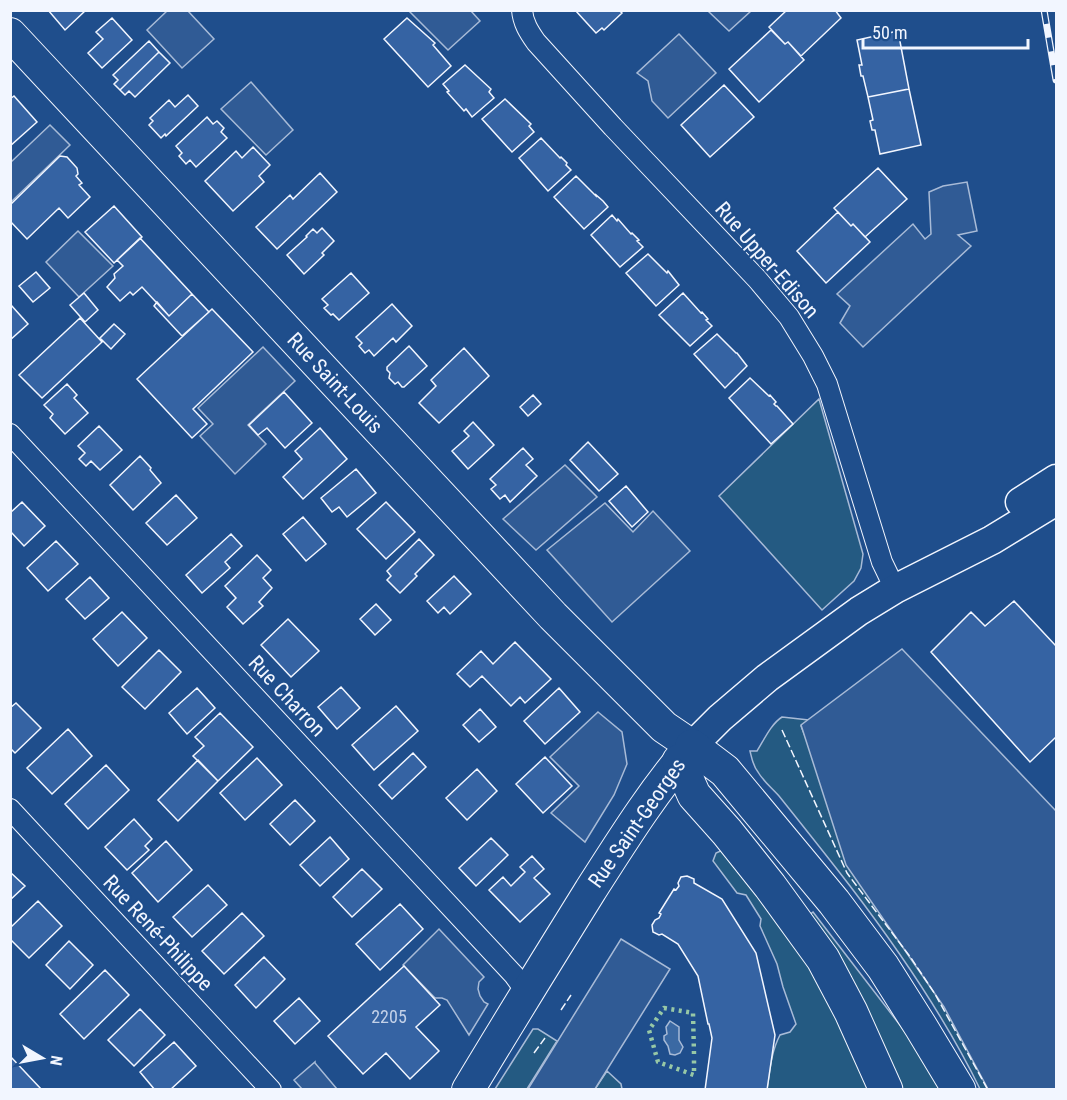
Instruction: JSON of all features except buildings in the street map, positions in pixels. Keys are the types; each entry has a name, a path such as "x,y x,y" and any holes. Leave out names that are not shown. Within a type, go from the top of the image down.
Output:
{"highway":[{"path":"686,753 694,795 770,886 823,959 851,1012 886,1089"},
{"path":"686,753 725,771 840,909 896,988 959,1089"}],"main road":[{"name":"Rue Saint-Louis","path":"10,34 553,616 664,727 686,753"},
{"name":"Rue Saint-Georges","path":"468,1089 638,815 686,753"}],"street":[{"name":"Rue Upper-Edison","path":"522,10 523,19 536,42 757,279 789,317 827,384 882,562 895,589"},
{"name":"Rue Charron","path":"10,434 509,970 527,993"},
{"name":"Rue Saint-Georges","path":"686,753 725,714 767,678 984,524 1056,479"},
{"name":"Rue Saint-Georges","path":"895,589 993,540 1056,501"},
{"name":"Rue René-Philippe","path":"10,809 271,1089"}],"shaded area":[{"path":"167,11 188,11 214,39 182,68 147,30"},
{"path":"409,11 471,11 480,21 448,50"},
{"path":"708,11 751,11 729,31"},
{"path":"679,34 716,73 668,118 652,101 648,81 637,73"},
{"path":"251,82 293,130 266,155 221,109"},
{"path":"50,125 70,145 11,202 11,162"},
{"path":"967,182 977,231 958,235 971,246 863,347 840,323 850,306 837,294 913,224 925,239 931,234 929,192 943,186"},
{"path":"78,231 113,266 79,297 46,262"},
{"path":"263,347 295,381 248,425 266,444 235,474 200,436 213,424 198,408"},
{"path":"819,399 863,554 861,568 854,581 822,610 719,496"},
{"path":"565,465 597,497 536,550 503,519"},
{"path":"605,503 633,532 653,511 690,551 612,622 547,550"},
{"path":"902,649 1056,811 1056,1089 988,1089 944,1007 846,865 801,725"},
{"path":"598,712 622,732 627,764 614,795 585,842 551,813 579,786 550,757"},
{"path":"782,717 818,721 801,726 861,873 910,947 996,1089 980,1089 952,1036 903,959 868,910 755,767 750,751 757,751 771,728"},
{"path":"725,849 805,953 873,1089 767,1089 777,1041 780,1035 790,1032 796,1024 777,964 760,926 761,919 746,895 737,893 713,861 716,853"},
{"path":"813,912 913,1042 943,1089 900,1089 808,916"},
{"path":"439,929 484,977 479,982 478,989 484,1002 488,1004 469,1035 447,1000 435,998 403,965"},
{"path":"621,939 670,969 595,1089 528,1089"},
{"path":"670,1021 679,1027 679,1040 683,1047 680,1053 675,1055 670,1054 664,1040 667,1034 666,1027"},
{"path":"533,1029 538,1029 557,1041 527,1089 495,1089"},
{"path":"315,1062 337,1089 302,1089 294,1080"},
{"path":"607,1071 621,1084 622,1089 595,1089"}],"railway":[{"path":"1044,10 1056,80"}],"hedge":[{"path":"694,1054 693,1013 664,1008 649,1030 658,1062 694,1075 694,1060"}],"fence":[{"path":"782,730 847,873 935,994 988,1090"},
{"path":"561,1010 571,995"},
{"path":"534,1053 545,1038"}]}
